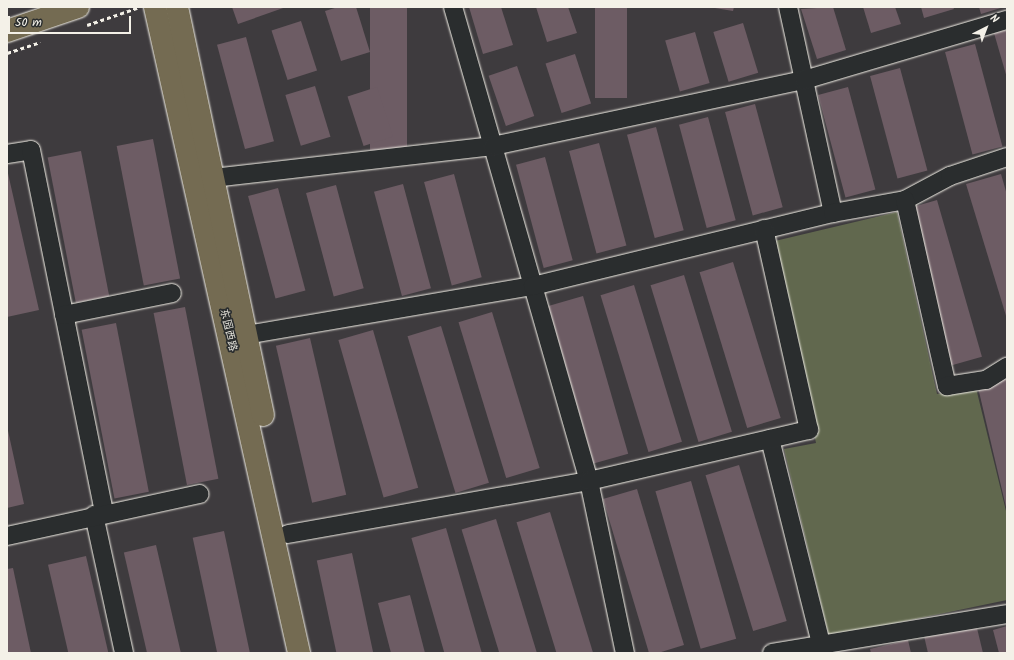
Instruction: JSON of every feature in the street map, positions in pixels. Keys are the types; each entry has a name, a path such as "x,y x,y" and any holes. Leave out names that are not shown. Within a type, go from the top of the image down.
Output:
{"main road":[{"path":"7,31 78,7"},
{"name":"东园西路","path":"155,7 299,653"},
{"name":"东园西路","path":"177,7 314,653"}],"street":[{"path":"453,7 589,481 625,653"},
{"path":"788,7 833,212"},
{"path":"213,178 493,146 804,80 1007,20"},
{"path":"7,154 30,150 64,315 124,653"},
{"path":"246,335 533,286 833,212 905,200 950,176 1007,157"},
{"path":"905,200 947,386 986,380 1007,367"},
{"path":"288,534 589,481 809,430 764,229"},
{"path":"64,315 172,293"},
{"path":"770,439 821,644"},
{"path":"7,536 99,514 200,494"},
{"path":"772,653 1007,614"}],"green space":[{"path":"897,212 937,394 976,388 1007,515 1007,600 829,637 784,449 816,443 775,241"}],"building":[{"path":"232,7 286,7 238,24"},
{"path":"338,7 356,7 370,52 341,61 325,11"},
{"path":"370,7 407,7 407,150 370,150"},
{"path":"469,7 501,7 513,45 483,54"},
{"path":"536,7 568,7 577,33 547,42"},
{"path":"595,7 627,7 627,98 595,98"},
{"path":"709,7 734,7 733,11"},
{"path":"833,7 846,50 817,59 801,9"},
{"path":"863,7 895,7 901,24 871,33"},
{"path":"921,7 953,7 954,9 924,18"},
{"path":"979,7 1004,7 981,14"},
{"path":"301,21 317,70 288,80 272,31"},
{"path":"743,23 758,73 729,82 713,32"},
{"path":"1007,30 1007,78 994,33"},
{"path":"695,32 710,83 680,91 665,41"},
{"path":"246,37 274,141 245,149 217,45"},
{"path":"975,44 1002,146 972,154 945,52"},
{"path":"575,54 591,103 562,113 546,64"},
{"path":"517,66 534,116 506,126 489,76"},
{"path":"900,68 927,170 897,178 870,76"},
{"path":"315,86 330,137 301,146 285,95"},
{"path":"377,87 393,136 364,146 348,97"},
{"path":"848,87 875,189 845,197 818,95"},
{"path":"755,104 783,207 753,215 725,112"},
{"path":"708,117 736,220 707,228 679,125"},
{"path":"656,127 684,230 655,238 627,135"},
{"path":"153,139 180,278 144,285 117,146"},
{"path":"599,143 626,245 596,253 569,151"},
{"path":"81,151 109,296 76,303 48,157"},
{"path":"545,157 573,260 544,268 516,165"},
{"path":"7,169 39,310 7,317"},
{"path":"454,174 482,277 452,285 424,182"},
{"path":"1001,174 1007,195 1007,319 966,184"},
{"path":"403,184 431,288 402,296 374,192"},
{"path":"336,185 364,288 334,296 306,193"},
{"path":"278,188 305,290 275,298 248,196"},
{"path":"937,200 982,357 948,366 903,210"},
{"path":"733,262 781,418 747,428 700,272"},
{"path":"684,275 732,432 698,442 651,285"},
{"path":"634,285 682,442 648,452 601,295"},
{"path":"583,296 628,454 594,464 548,306"},
{"path":"185,307 218,479 187,485 154,313"},
{"path":"492,312 540,468 506,478 459,322"},
{"path":"116,323 149,492 114,499 82,330"},
{"path":"441,326 489,483 455,493 408,336"},
{"path":"373,330 418,488 384,498 338,340"},
{"path":"310,338 346,495 312,503 276,346"},
{"path":"1007,376 1007,507 1006,507 977,383"},
{"path":"7,426 24,504 7,508"},
{"path":"739,465 787,621 753,631 706,475"},
{"path":"691,481 736,639 701,649 655,491"},
{"path":"637,489 684,645 658,653 649,653 603,499"},
{"path":"550,512 593,653 557,653 517,522"},
{"path":"496,519 537,653 499,653 462,530"},
{"path":"446,528 482,653 444,653 411,538"},
{"path":"224,531 250,653 217,653 193,538"},
{"path":"156,545 181,653 147,653 124,552"},
{"path":"352,553 373,653 336,653 317,560"},
{"path":"86,556 108,652 68,653 48,565"},
{"path":"13,568 31,653 7,653 7,569"},
{"path":"410,595 425,653 391,653 378,603"},
{"path":"976,624 983,653 928,653 924,636"},
{"path":"1007,626 1007,653 999,653 993,630"},
{"path":"908,640 911,653 871,653 870,649"}]}
